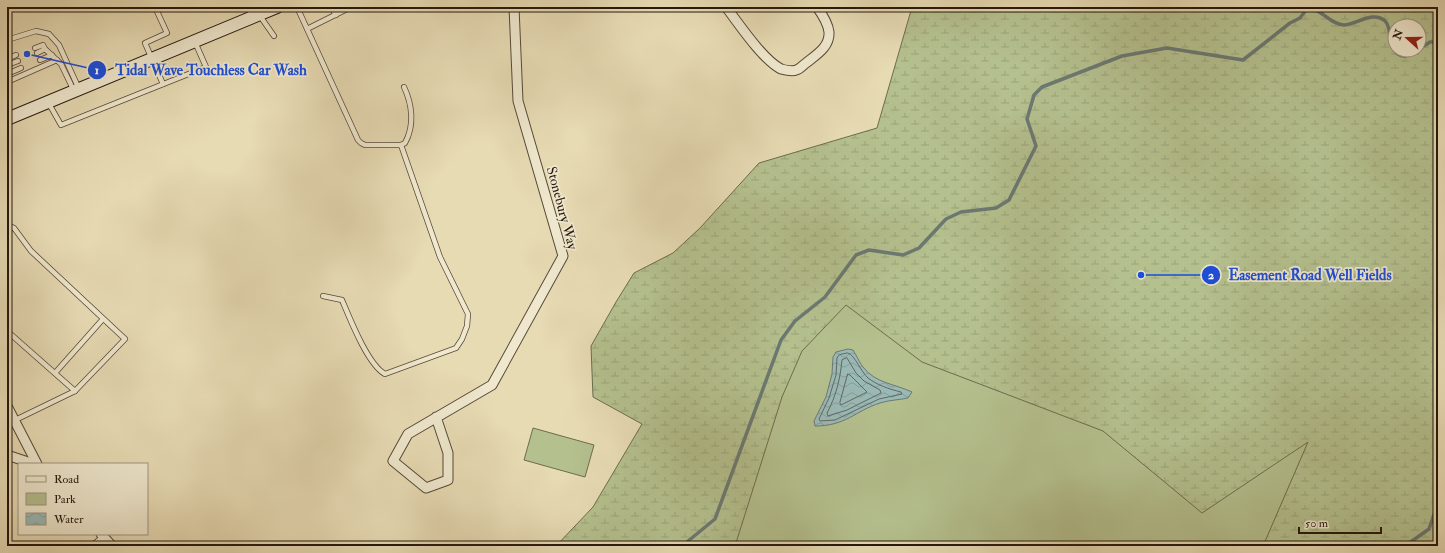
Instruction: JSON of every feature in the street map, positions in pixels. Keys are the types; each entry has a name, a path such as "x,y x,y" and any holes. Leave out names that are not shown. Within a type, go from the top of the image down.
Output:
{"main road":[{"path":"7,118 195,42 253,13 277,7"}],"street":[{"name":"Stonebury Way","path":"436,418 448,453 448,480 426,488 393,461 408,434 492,385 563,256 518,101 514,7"},
{"path":"726,7 762,53 774,65 790,71 796,70 825,47 829,32 827,23 817,7"},
{"path":"7,406 10,422 36,463"},
{"path":"7,455 31,463"},
{"path":"102,535 112,546"}],"lane":[{"path":"155,7 167,33 145,43 163,84"},
{"path":"189,7 190,9 194,7"},
{"path":"297,7 358,140 361,143 365,145 405,143 408,137 412,115 408,96 404,87"},
{"path":"331,7 336,15"},
{"path":"307,29 351,7"},
{"path":"253,13 274,36"},
{"path":"7,40 36,31 49,34 59,45 76,90"},
{"path":"48,102 61,125 206,67 195,42"},
{"path":"35,48 43,44 45,49 61,64 76,90"},
{"path":"37,53 45,49"},
{"path":"7,58 16,55"},
{"path":"40,60 52,55"},
{"path":"7,82 57,60"},
{"path":"7,65 18,61"},
{"path":"7,74 22,68"},
{"path":"323,296 342,300 364,348 378,370 385,374 456,348 462,339 467,326 468,314 440,257 400,144"},
{"path":"7,225 14,228 31,251 125,339 75,391 10,422"},
{"path":"55,373 104,319"},
{"path":"7,331 75,391"},
{"path":"92,546 102,535"}],"green space":[{"path":"912,7 1438,7 1438,542 1434,546 1263,546 1308,442 1202,513 1103,431 922,362 846,305 802,351 782,397 735,546 556,546 593,507 642,424 593,397 591,346 634,273 673,253 700,228 759,163 877,128"},
{"path":"1438,43 1438,546 623,546 829,306 1387,52 1387,58 1427,58 1427,48"},
{"path":"533,428 594,445 585,477 524,460"}],"water":[{"path":"848,349 853,350 860,363 873,377 912,392 908,398 887,401 871,406 835,424 815,426 814,421 826,397 832,374 833,357 836,352"}],"waterway":[{"path":"682,546 715,519 781,340 795,321 825,297 856,255 869,250 903,255 919,248 946,219 961,212 996,208 1009,200 1036,146 1027,119 1034,95 1042,87 1122,56 1167,48 1243,60 1290,23 1300,18 1306,10 1312,8 1339,24 1349,24 1370,17 1380,18 1387,24"},
{"path":"1427,44 1430,42 1438,42"},
{"path":"1405,546 1429,529 1438,503"}],"place":[{"name":"Tidal Wave Touchless Car Wash","path":"27,54"},
{"name":"Easement Road Well Fields","path":"1141,275"}]}
